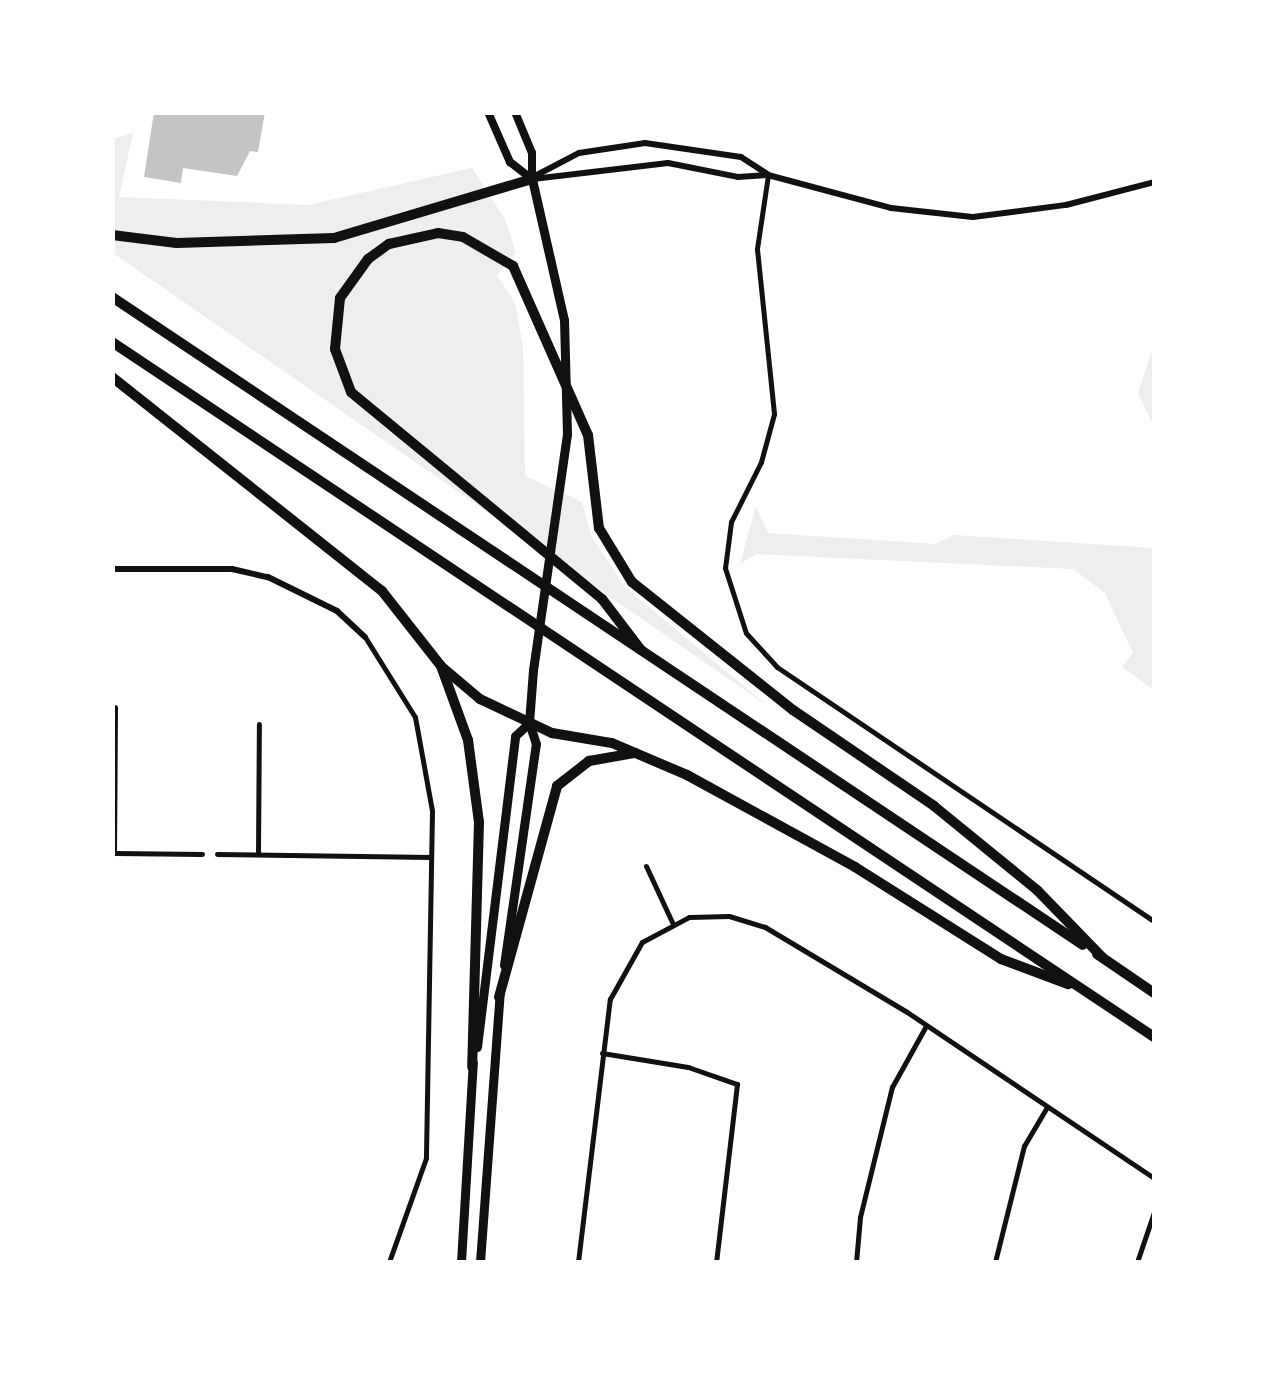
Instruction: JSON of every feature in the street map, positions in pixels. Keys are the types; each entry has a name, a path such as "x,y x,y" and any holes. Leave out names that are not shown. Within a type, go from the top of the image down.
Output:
{"highway":[{"path":"112,235 176,243 334,238 532,179"},
{"path":"641,650 602,599 351,392 335,349 340,298 368,258 412,236 438,233 490,248 523,280 588,435 599,528 632,582 793,710 934,806 1037,890 1102,957"},
{"path":"112,297 1154,992"},
{"path":"112,342 1154,1037"},
{"path":"112,377 382,591 441,666 480,699 529,723 642,752 855,867 1001,959 1086,991"},
{"path":"441,666 468,740 479,822 472,1066"},
{"path":"499,997 557,786 589,760 642,752"}],"main road":[{"path":"488,112 510,162 532,179"},
{"path":"480,1262 499,997 536,744 529,723 533,670 551,524 561,488 568,390 558,282 532,179 532,153 515,112"},
{"path":"461,1262 472,1066 515,736 529,723"}],"street":[{"path":"532,179 580,153 645,143 742,157 768,174"},
{"path":"532,179 562,180 648,163 768,174 917,214 973,217 1066,204 1154,182"},
{"path":"768,174 757,249 774,414 726,545 728,590 740,623 777,667 1154,920"},
{"path":"112,569 232,569 268,577 337,611 365,637 404,692 425,747 431,857 426,1158 389,1262"},
{"path":"115,707 113,854 202,854"},
{"path":"258,854 259,724"},
{"path":"217,854 431,857"},
{"path":"646,866 672,922"},
{"path":"578,1262 602,1053 617,977 642,942 672,922 709,915 747,920 926,1026 1154,1178"},
{"path":"856,1262 860,1217 892,1087 926,1026"},
{"path":"602,1053 688,1067 737,1084 716,1262"},
{"path":"995,1262 1024,1146 1047,1107"},
{"path":"1136,1262 1154,1212"}],"shaded area":[{"path":"133,133 119,197 308,205 472,168 505,219 516,253 497,275 515,303 523,347 525,476 582,502 591,535 625,587 768,706 113,253 113,139"},
{"path":"1154,344 1154,427 1138,393"},
{"path":"756,506 768,533 935,544 954,535 1154,548 1154,690 1122,667 1133,653 1105,593 1073,569 756,554 740,564"}],"building":[{"path":"154,112 265,112 258,152 250,151 237,176 183,168 181,183 144,177"}]}
